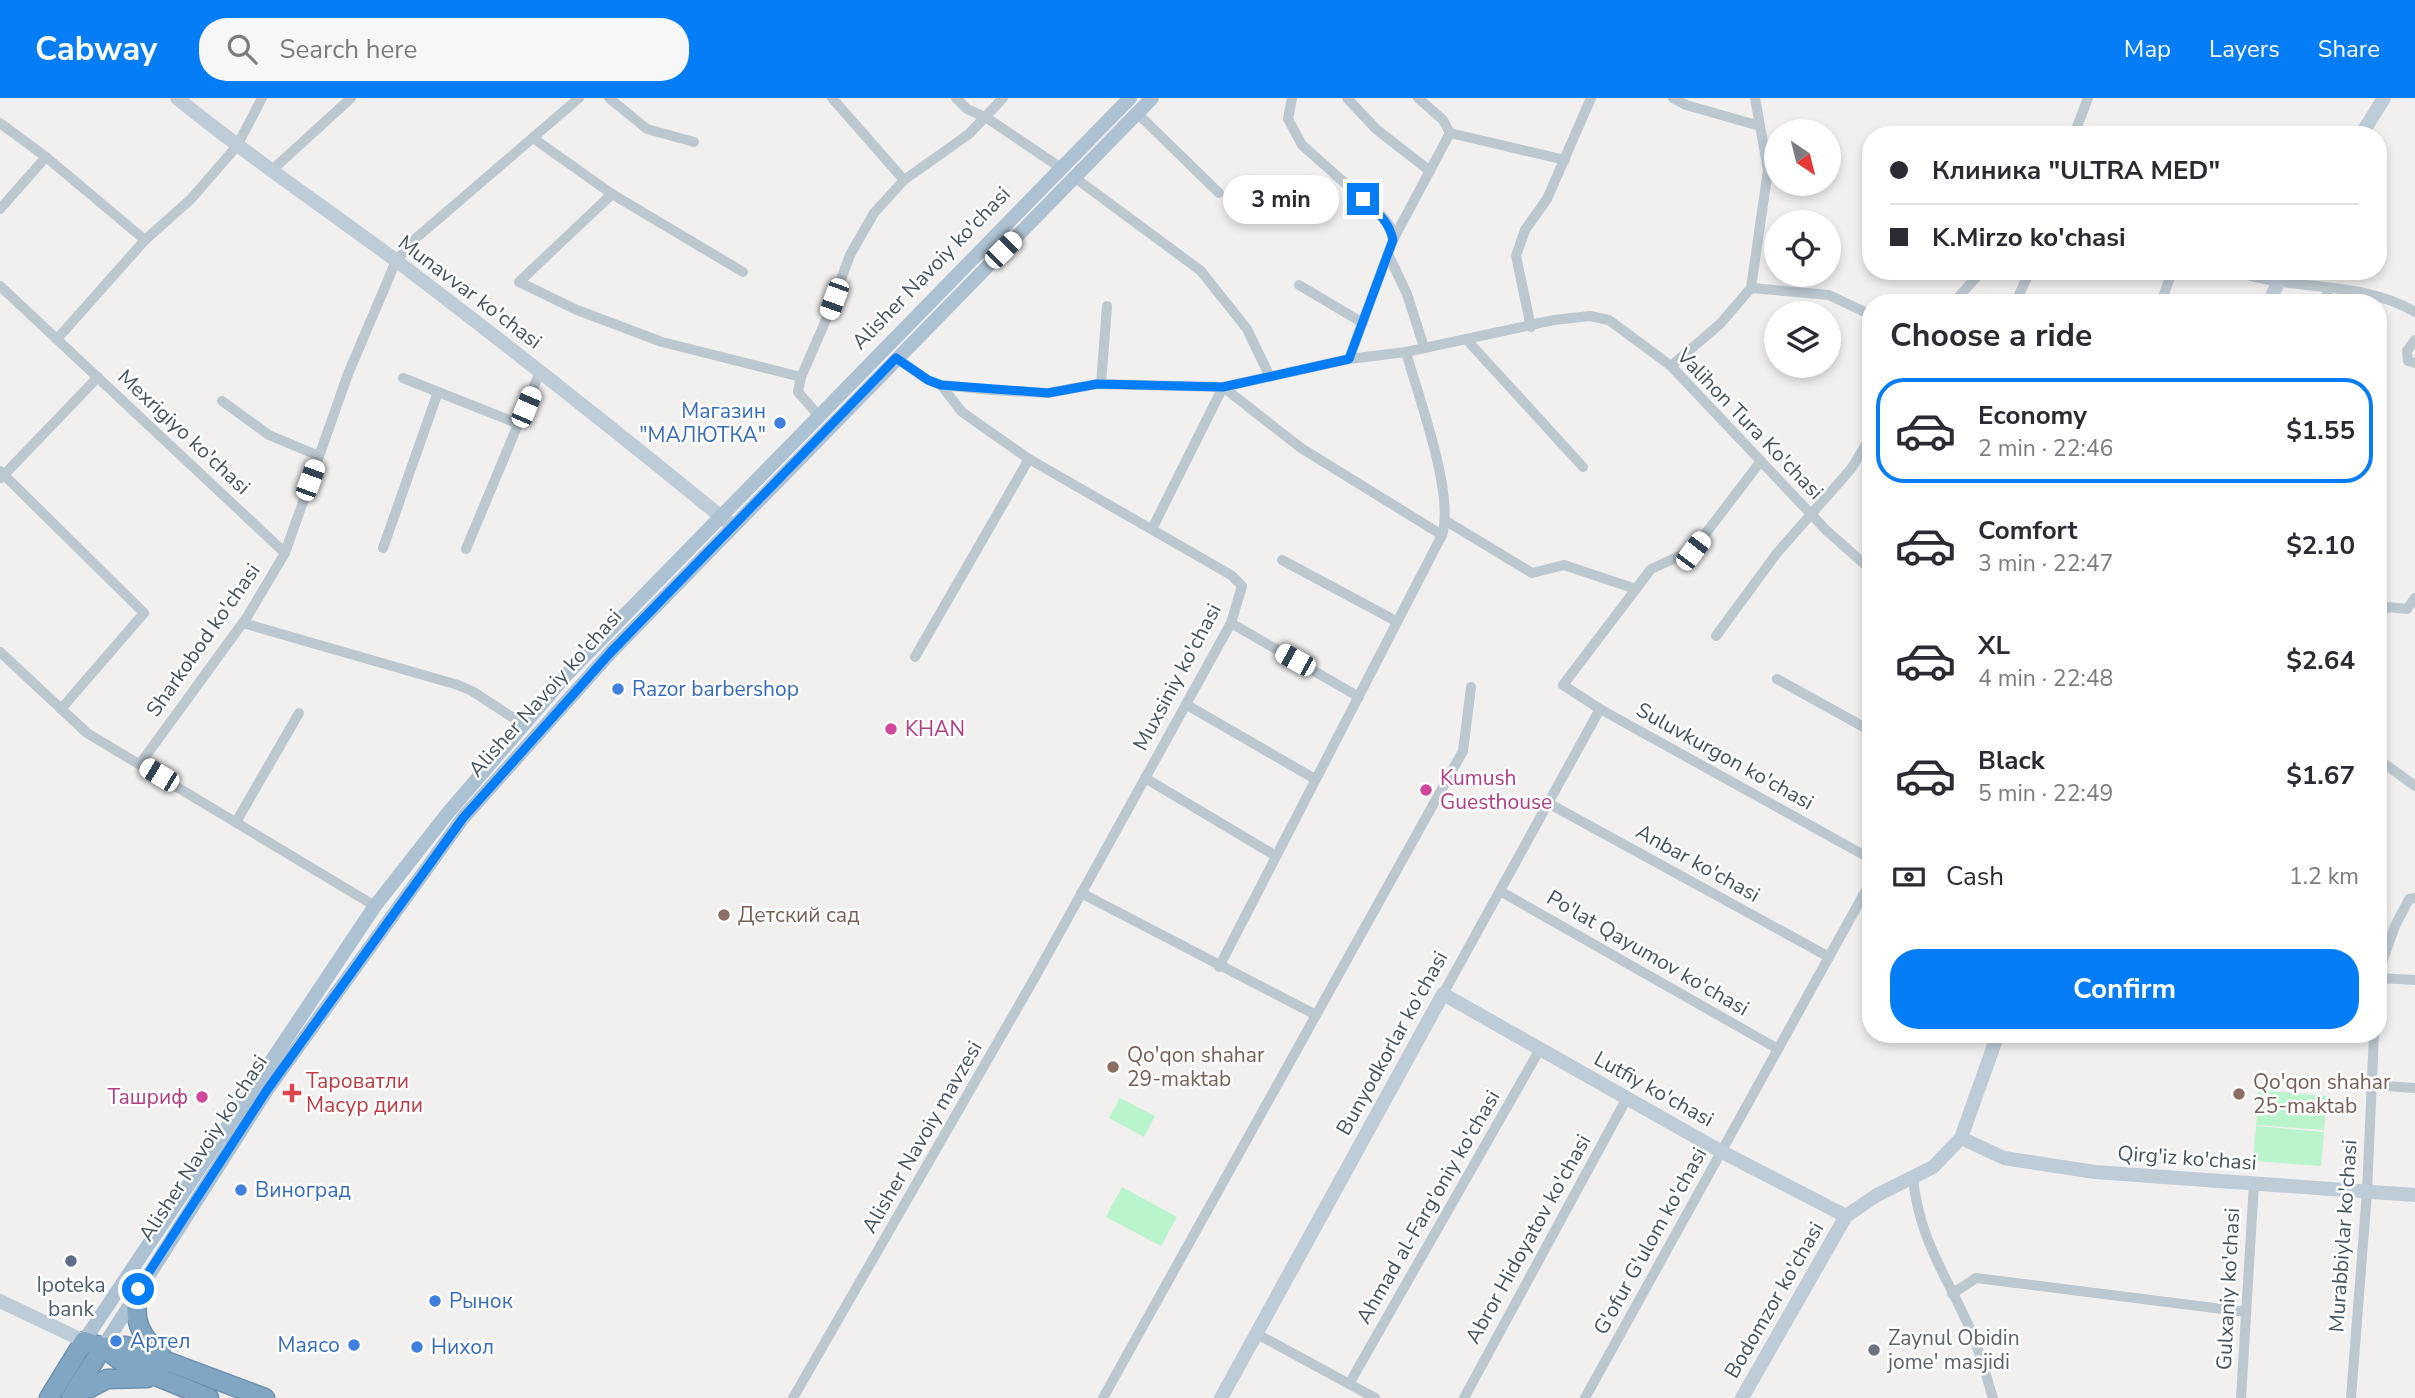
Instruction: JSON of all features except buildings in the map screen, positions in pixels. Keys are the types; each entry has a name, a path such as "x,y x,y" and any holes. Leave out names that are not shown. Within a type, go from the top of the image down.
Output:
{"highway":[{"path":"138,1289 136,1324 145,1341 171,1364"},
{"path":"84,1341 103,1347 126,1346 265,1398"},
{"name":"Alisher Navoiy ko'chasi","path":"49,1398 84,1341"},
{"path":"103,1347 122,1362 209,1398"},
{"name":"Alisher Navoiy ko'chasi","path":"71,1398 103,1347"},
{"path":"71,1398 107,1378 129,1376 159,1379"}],"main road":[{"name":"Munavvar ko'chasi","path":"177,98 237,146 396,261 733,526"},
{"name":"Alisher Navoiy ko'chasi","path":"84,1341 375,906 429,835 578,663 719,515 1130,98"},
{"name":"Alisher Navoiy ko'chasi","path":"103,1347 267,1090 463,818 611,652 1152,98"},
{"path":"2367,126 2385,98"},
{"name":"Lutfiy ko'chasi","path":"1443,994 1721,1152 1846,1216"},
{"name":"Bunyodkorlar ko'chasi","path":"1221,1398 1443,994"},
{"path":"1961,1138 1995,1043"},
{"name":"Bodomzor ko'chasi","path":"1742,1398 1846,1216 1878,1195 1913,1179 1950,1153 1961,1138"},
{"name":"Qirg'iz ko'chasi","path":"1961,1138 2004,1158 2095,1172 2415,1195"},
{"path":"0,1301 84,1341"}],"street":[{"path":"57,339 145,240 191,199 237,146 262,98"},
{"path":"271,171 351,98"},
{"name":"Sharkobod ko'chasi","path":"140,764 243,623 285,553 348,374 396,261 415,239 579,98"},
{"path":"609,98 648,129 694,142"},
{"path":"832,98 904,180"},
{"path":"957,98 967,109 987,118 1060,168"},
{"path":"819,416 798,392 801,377 850,255 874,213 904,180 969,134 987,118 1003,98"},
{"path":"1292,98 1288,119 1302,145 1383,217 1391,228 1393,240"},
{"path":"1347,98 1376,130 1430,171"},
{"path":"1418,98 1443,120 1450,133 1564,160"},
{"path":"1531,327 1516,256 1525,230 1547,199 1591,98"},
{"path":"1673,98 1686,105 1760,126"},
{"path":"1671,366 1720,324 1751,288 1768,170 1755,98"},
{"path":"2077,126 2088,98"},
{"path":"1137,114 1219,193"},
{"path":"0,123 46,157 145,240"},
{"path":"1349,359 1393,240 1450,133"},
{"path":"533,138 612,194 743,272"},
{"path":"0,209 46,157"},
{"path":"1074,177 1201,271 1247,329 1270,377"},
{"path":"612,194 519,282 576,310 684,348 801,377"},
{"path":"1388,254 1407,295 1424,347"},
{"path":"1960,294 1974,280"},
{"path":"2292,280 2329,289 2374,294"},
{"path":"1299,285 1363,323"},
{"name":"Mexrigiyo ko'chasi","path":"0,286 285,553"},
{"path":"1751,288 1829,295 1862,311"},
{"path":"2327,294 2329,289"},
{"path":"2387,300 2415,312"},
{"path":"1101,384 1107,306"},
{"name":"Valihon Tura Ko'chasi","path":"896,358 928,380 941,385 1048,393 1101,384 1223,387 1349,359 1406,352 1554,320 1590,316 1609,320 1671,366 1812,515 1862,562"},
{"path":"1465,339 1583,467"},
{"path":"2415,340 2407,351 2408,360 2415,363"},
{"path":"1219,967 1395,621 1442,535 1446,521 1444,492 1406,352"},
{"path":"466,549 540,372"},
{"path":"61,709 144,613 1,475 97,377"},
{"path":"403,378 519,424"},
{"name":"Muxsiniy ko'chasi","path":"941,385 962,412 1030,459 1231,575 1242,586 1231,624 1081,893"},
{"path":"1152,529 1223,387 1301,448 1442,535"},
{"path":"383,548 438,392"},
{"path":"222,401 269,435 319,456"},
{"path":"1716,636 1777,554 1852,468 1862,451"},
{"path":"915,657 1030,459"},
{"path":"1446,521 1532,573 1564,565 1636,589 1651,569 1693,551 1761,461"},
{"path":"1282,560 1395,621"},
{"name":"Suluvkurgon ko'chasi","path":"1636,589 1563,685 1600,709 1862,854"},
{"path":"2387,608 2407,609 2415,597"},
{"path":"243,623 458,685 524,724"},
{"path":"1231,624 1359,696"},
{"path":"0,652 87,733 375,906"},
{"path":"1777,678 1862,726"},
{"path":"1103,1398 1463,751 1471,687"},
{"path":"1187,705 1315,779"},
{"name":"Bunyodkorlar ko'chasi","path":"1443,994 1600,709"},
{"path":"236,822 299,713"},
{"path":"2387,766 2415,786"},
{"path":"1145,778 1276,856"},
{"name":"Anbar ko'chasi","path":"1548,803 1829,957"},
{"name":"Po'lat Qayumov ko'chasi","path":"1500,891 1778,1049"},
{"path":"1081,893 1316,1015"},
{"name":"Alisher Navoiy mavzesi","path":"793,1398 1081,893"},
{"name":"G'ofur G'ulom ko'chasi","path":"1585,1398 1862,897"},
{"path":"2387,947 2409,899 2415,898"},
{"path":"2387,977 2415,980"},
{"name":"Murabbiylar ko'chasi","path":"2351,1398 2367,1192 2374,1043"},
{"name":"Ahmad al-Farg'oniy ko'chasi","path":"1349,1384 1540,1049"},
{"path":"2372,1085 2415,1088"},
{"name":"Abror Hidoyatov ko'chasi","path":"1464,1398 1627,1098"},
{"path":"1913,1179 1917,1214 1934,1257 1972,1332 1993,1398"},
{"name":"Gulxaniy ko'chasi","path":"2241,1398 2254,1183"},
{"path":"1952,1294 1976,1278 2246,1312"},
{"path":"1257,1334 1376,1398"}],"green space":[{"path":"2259,1090 2327,1096 2324,1130 2256,1125"},
{"path":"1120,1098 1155,1116 1144,1137 1109,1118"},
{"path":"2256,1126 2324,1132 2321,1166 2253,1161"},
{"path":"1122,1187 1177,1217 1161,1246 1106,1217"}],"place":[{"name":"Магазин \"МАЛЮТКА\"","path":"780,423"},
{"name":"Razor barbershop","path":"618,689"},
{"name":"KHAN","path":"891,729"},
{"name":"Kumush Guesthouse","path":"1426,790"},
{"name":"Детский сад","path":"724,915"},
{"name":"Qo'qon shahar 29-maktab","path":"1113,1067"},
{"name":"Тароватли Масур дили","path":"292,1093"},
{"name":"Qo'qon shahar 25-maktab","path":"2239,1094"},
{"name":"Ташриф","path":"202,1097"},
{"name":"Виноград","path":"241,1190"},
{"name":"Ipoteka bank","path":"71,1261"},
{"name":"Рынок","path":"435,1301"},
{"name":"Артел","path":"116,1341"},
{"name":"Маясо","path":"354,1345"},
{"name":"Нихол","path":"417,1347"},
{"name":"Zaynul Obidin jome' masjidi","path":"1874,1350"}],"route":[{"path":"138,1289 267,1090 463,818 611,652 896,358 928,380 941,385 1048,393 1097,384 1223,387 1349,359 1393,240 1391,228 1383,217 1363,199"}]}
